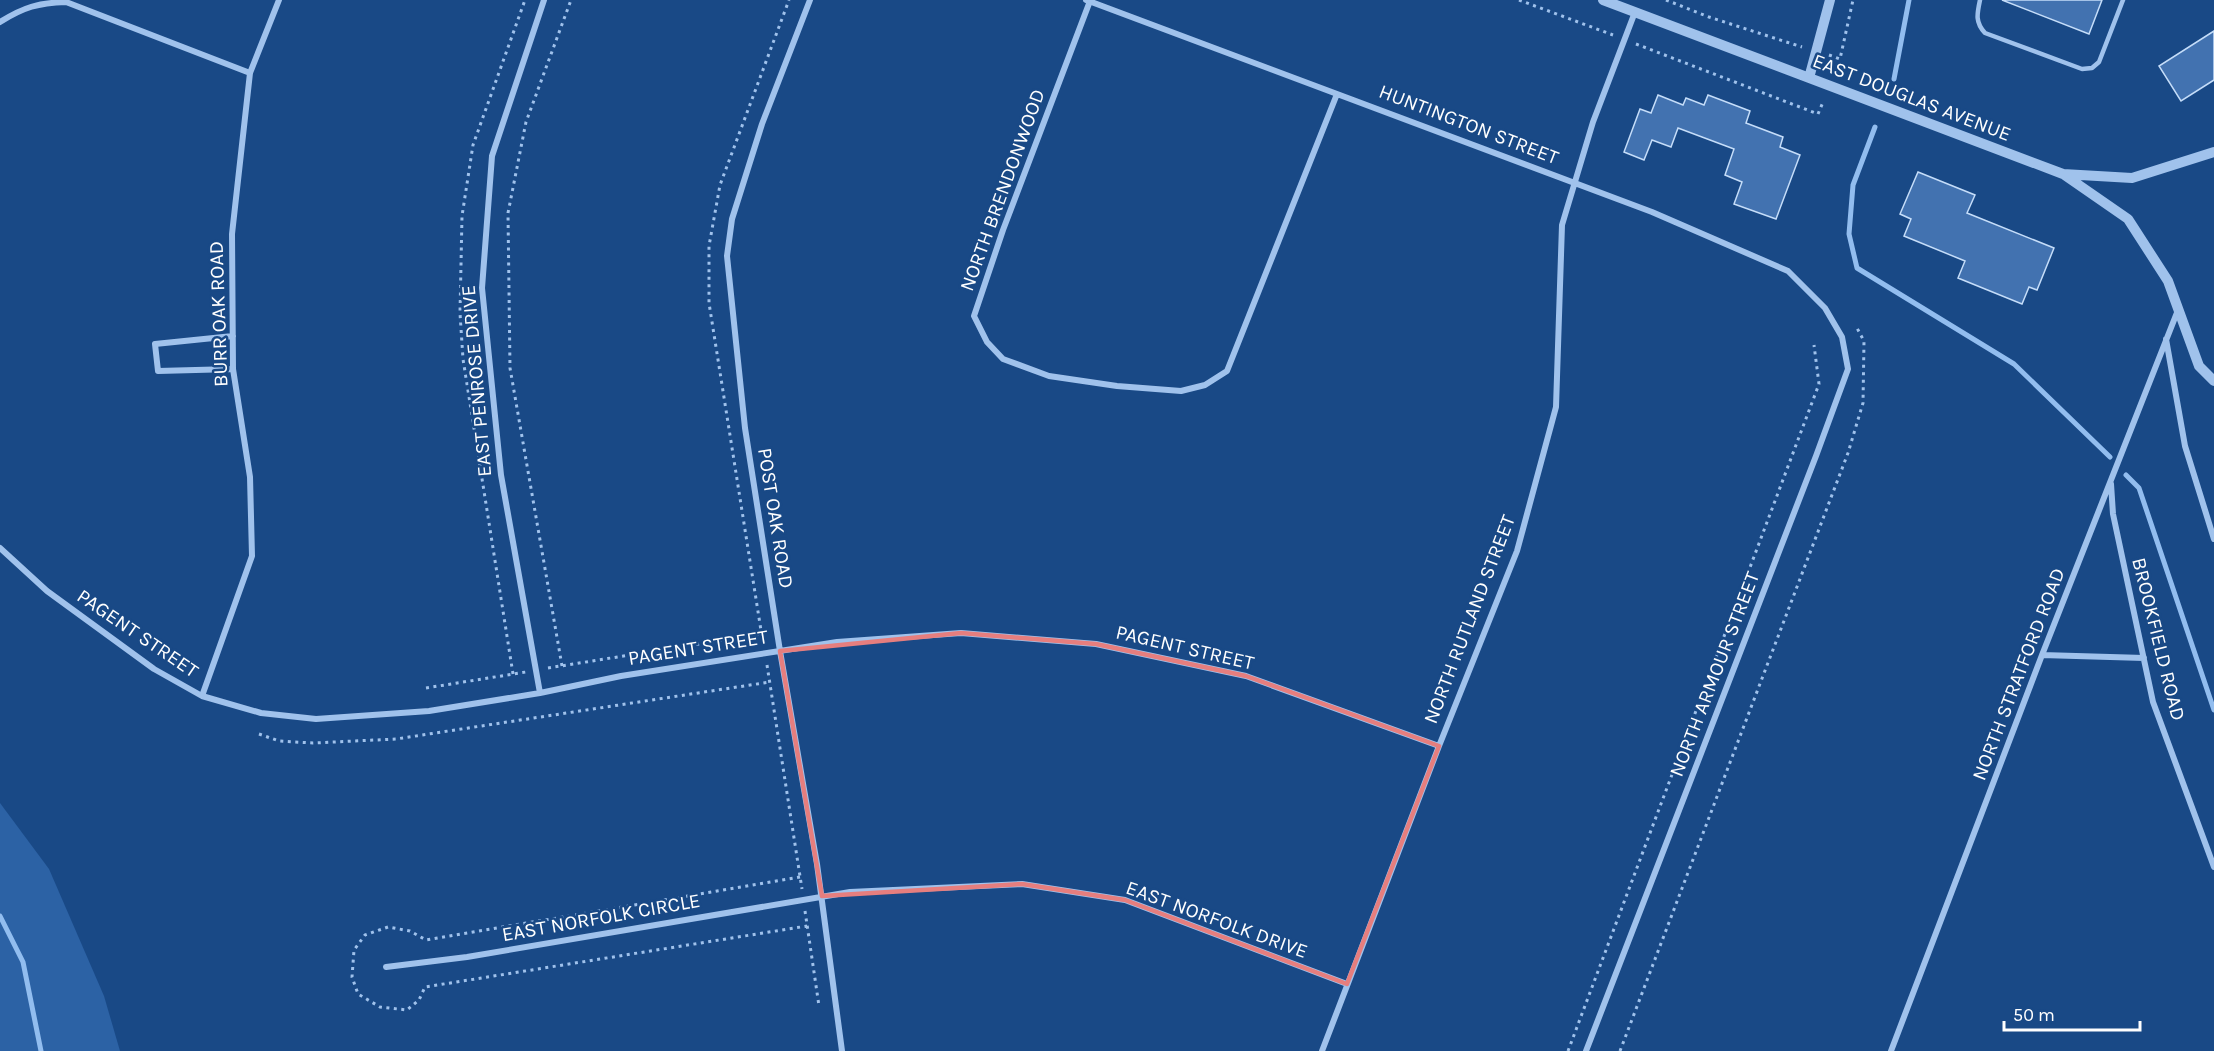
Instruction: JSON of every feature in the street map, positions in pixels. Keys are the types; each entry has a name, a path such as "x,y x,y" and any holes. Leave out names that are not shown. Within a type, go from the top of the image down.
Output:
{"street":[{"name":"BURR OAK ROAD","path":"202,696 252,556 250,477 233,369 232,234 250,73 279,0"},
{"name":"EAST PENROSE DRIVE","path":"540,693 501,475 482,288 492,156 544,0"},
{"name":"POST OAK ROAD","path":"810,0 759,134 732,219 727,256 745,428 822,896 843,1051"},
{"name":"EAST DOUGLAS AVENUE","path":"1603,0 2063,174 2132,178 2214,152"},
{"path":"1809,78 1830,0"},
{"name":"NORTH BRENDONWOOD","path":"1088,1 1003,230 974,316 987,342 1003,359 1049,376 1117,386 1181,391 1204,385 1227,371 1337,94"},
{"name":"HUNTINGTON STREET","path":"1088,1 1652,212 1788,271 1825,308"},
{"path":"0,22 20,9 66,2 250,73"},
{"name":"NORTH RUTLAND STREET","path":"1322,1051 1439,746 1517,551 1556,408 1562,225 1593,122 1635,12"},
{"path":"2063,174 2128,219 2168,281 2199,366 2214,381"},
{"name":"NORTH ARMOUR STREET","path":"1586,1051 1848,369 1842,337 1825,308"},
{"name":"NORTH STRATFORD ROAD","path":"1891,1051 2042,655 2178,309"},
{"path":"233,336 155,344 158,371 233,369"},
{"path":"2166,339 2185,446 2214,539"},
{"name":"BROOKFIELD ROAD","path":"2110,483 2113,514 2153,702 2214,867"},
{"name":"PAGENT STREET","path":"0,548 47,591 154,669 202,696 261,713 316,719 429,711 540,693 621,676 837,642 961,633 1095,644 1246,676 1439,746"},
{"path":"2042,655 2144,658"},
{"name":"EAST NORFOLK DRIVE","path":"822,896 850,892 1022,884 1125,900 1347,984"},
{"name":"EAST NORFOLK CIRCLE","path":"386,967 467,957 822,896"}],"lane":[{"path":"1980,0 1976,15 1978,25 1985,33 2082,69 2092,68 2098,62 2123,0"}],"path":[{"path":"562,666 510,368 508,213 526,122 571,0"},
{"path":"1519,0 1818,114 1823,102"},
{"path":"1666,0 1709,17 1840,59 1853,0"},
{"path":"1620,1051 1848,453 1863,403 1864,341 1857,328"},
{"path":"1568,1051 1819,384 1814,345"},
{"path":"426,688 762,634"},
{"path":"259,734 279,741 313,743 396,739 770,682"}],"highlighted area":[{"path":"961,633 1096,644 1246,676 1439,746 1347,984 1125,900 1022,884 822,896 780,651"}],"shaded area":[{"path":"0,803 49,869 104,996 120,1051 0,1051"}],"building":[{"path":"2002,0 2102,0 2089,34"},
{"path":"2214,31 2214,80 2181,101 2159,66"},
{"path":"1658,95 1683,105 1686,98 1704,105 1708,95 1750,111 1746,123 1783,137 1780,147 1800,155 1776,219 1734,204 1742,182 1725,175 1734,149 1678,128 1671,147 1652,140 1644,160 1624,152 1640,109 1651,113"},
{"path":"1918,172 1975,195 1967,213 2054,248 2037,290 2029,287 2022,304 1958,278 1965,261 1904,236 1911,219 1900,214"}],"waterway":[{"path":"1894,79 1909,0"},
{"path":"1875,127 1853,185 1849,234 1857,268 2014,364 2110,457"},
{"path":"2126,475 2139,488 2214,710"},
{"path":"0,916 23,962 41,1051"}]}
